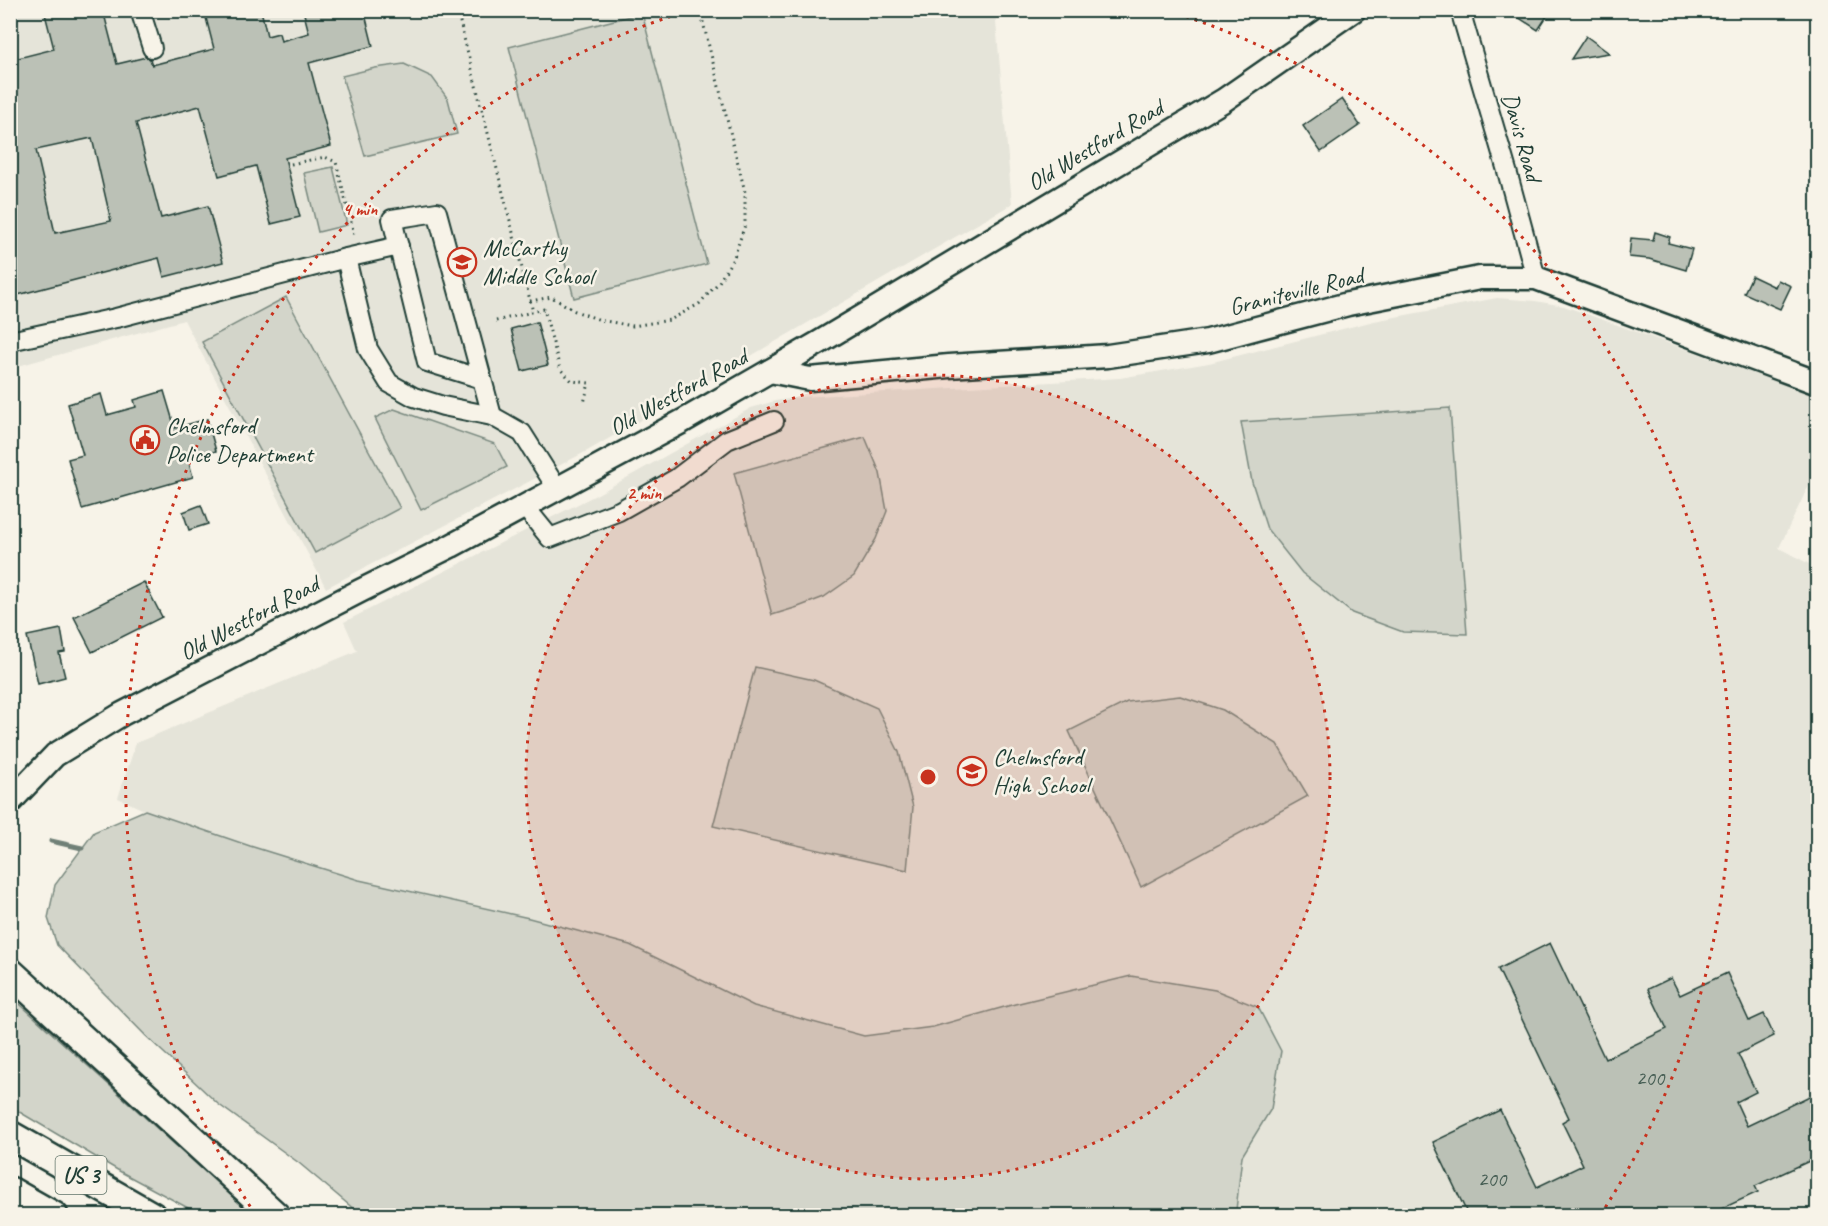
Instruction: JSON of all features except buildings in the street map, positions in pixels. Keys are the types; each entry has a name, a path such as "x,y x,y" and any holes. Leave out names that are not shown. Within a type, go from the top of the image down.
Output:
{"highway":[{"path":"10,972 276,1215"},
{"name":"US 3","path":"10,1135 152,1215"},
{"name":"US 3","path":"10,1191 54,1215"}],"main road":[{"name":"Old Westford Road","path":"13,802 56,754 122,714 558,490 770,371 1224,100 1354,10"},
{"name":"Graniteville Road","path":"770,371 810,379 950,366 1108,356 1208,342 1348,304 1480,278 1536,278 1818,383"}],"street":[{"path":"140,10 152,48"},
{"name":"Davis Road","path":"1460,10 1536,278"},
{"path":"482,379 427,362 392,219 437,212 492,416"},
{"path":"10,341 127,315 351,252 399,246"},
{"path":"351,252 368,349 389,383 414,398 492,416 522,433 558,490"},
{"path":"525,507 550,538 619,511 677,478 727,440 774,421"}],"path":[{"path":"457,10 533,312"},
{"path":"530,301 552,297 575,311 600,320 633,326 669,320 699,304 719,282 734,257 745,225 745,192 699,10"},
{"path":"291,164 325,157 336,162 351,252"},
{"path":"496,321 544,309 560,369 572,381 589,383 584,403"}],"shaded area":[{"name":"McCarthy Middle School","path":"11,11 995,11 1012,204 589,450 326,588 184,320 11,368"},
{"path":"642,13 707,264 574,298 509,47"},
{"path":"404,64 432,77 448,99 457,134 365,156 342,76"},
{"path":"333,167 347,225 318,232 304,173"},
{"path":"286,297 400,508 315,553 202,342"},
{"name":"Chelmsford High School","path":"1497,298 1564,306 1817,396 1817,468 1779,548 1817,568 1818,724 1810,739 1818,741 1817,1215 568,1215 270,868 118,798 136,743 357,651 344,622 596,495 751,408 801,397 1120,378 1209,363 1374,321"},
{"path":"1450,408 1467,634 1403,632 1352,613 1302,573 1267,529 1252,482 1241,422"},
{"path":"394,409 495,444 507,467 421,510 375,418"},
{"path":"865,437 880,473 887,511 876,539 854,576 824,597 772,615 734,473"},
{"path":"755,667 814,680 877,708 899,752 913,807 907,870 713,826"},
{"path":"1180,696 1223,710 1277,744 1308,796 1141,887 1069,731 1127,702"},
{"path":"145,810 359,880 529,918 630,945 754,1006 864,1036 933,1027 1015,1004 1131,976 1215,990 1258,1007 1281,1051 1271,1109 1242,1156 1236,1210 1233,1215 361,1215 299,1163 218,1104 146,1036 57,945 48,918 55,885 94,832"},
{"path":"11,996 254,1215 201,1215 121,1172 11,1107"}],"waterway":[{"path":"51,841 82,848"}],"place":[{"name":"McCarthy Middle School","path":"462,262"},
{"name":"Chelmsford Police Department","path":"145,440"},
{"name":"Chelmsford High School","path":"972,771"}]}
